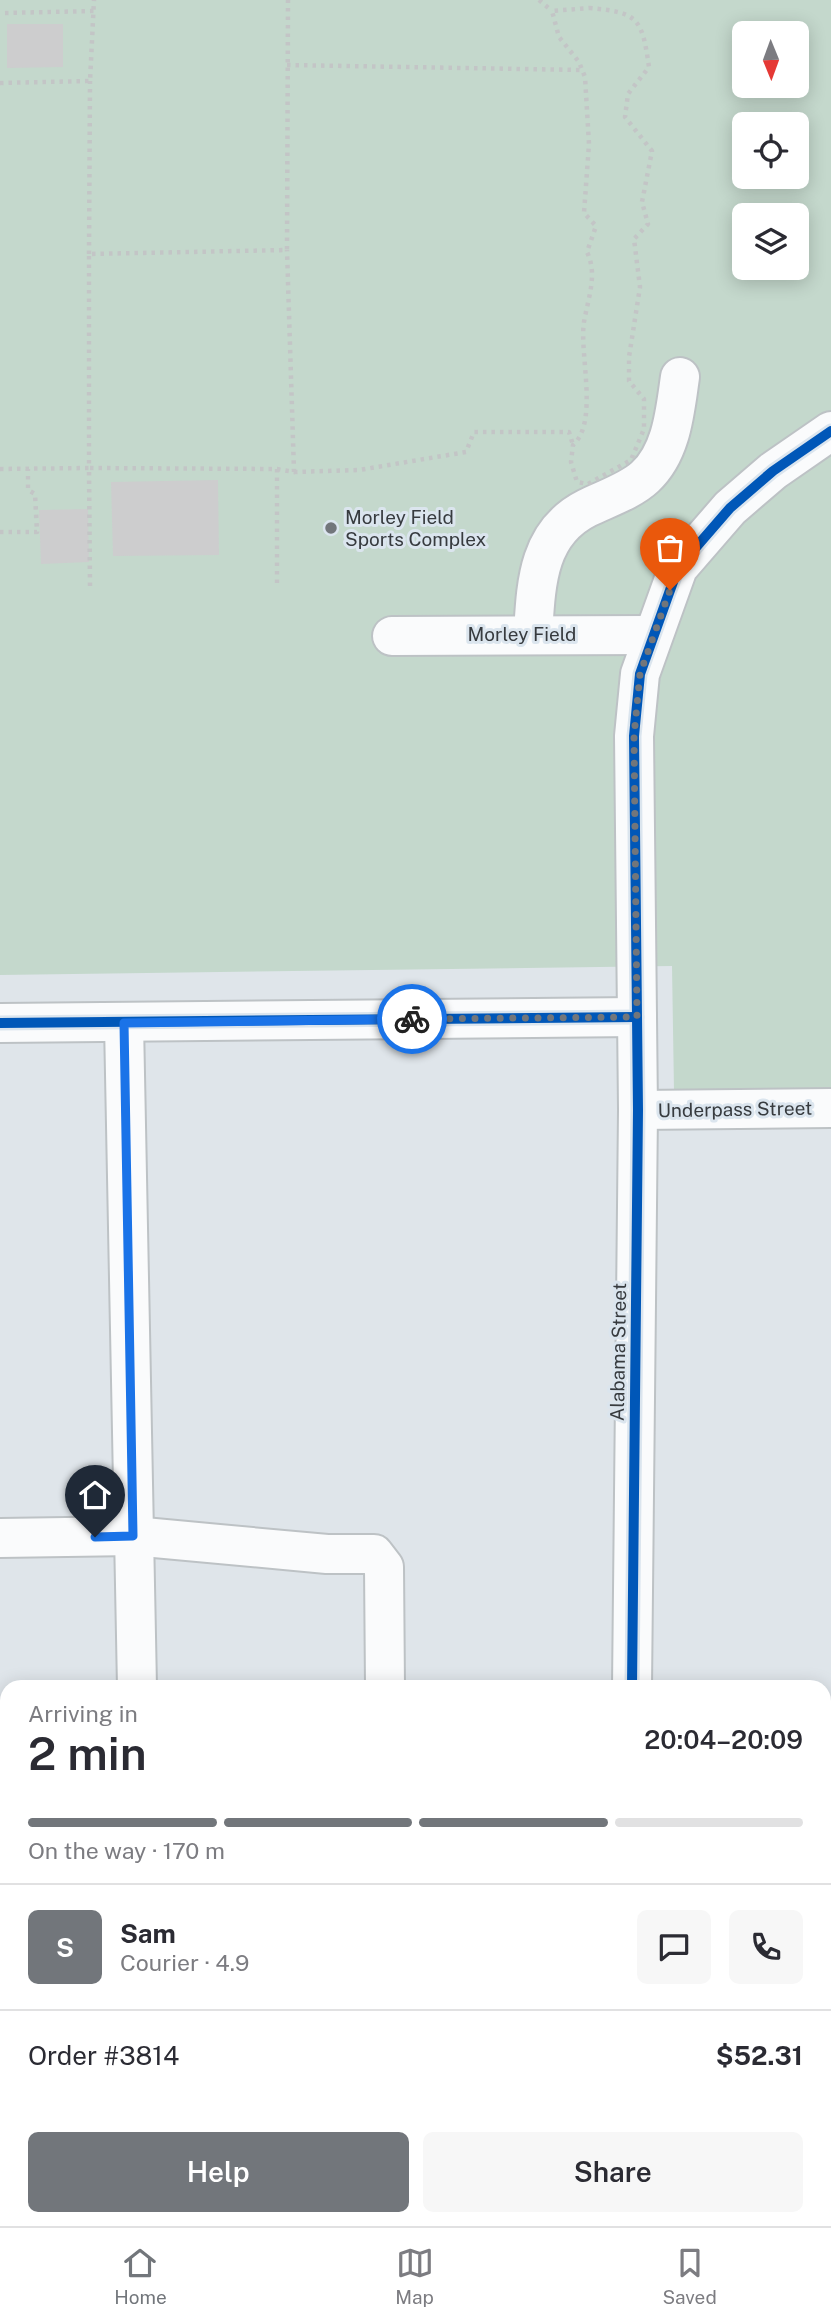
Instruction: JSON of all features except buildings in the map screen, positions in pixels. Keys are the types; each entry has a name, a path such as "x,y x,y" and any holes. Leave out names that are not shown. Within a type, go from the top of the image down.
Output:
{"street":[{"path":"533,634 536,584 544,553 555,534 572,516 645,477 664,450 673,425 680,377"},
{"name":"Alabama Street","path":"632,1680 638,1110 634,736 640,674 678,568 730,508 772,471 831,431"},
{"name":"Morley Field","path":"392,635 652,635"},
{"path":"0,1023 637,1017"},
{"path":"124,1023 136,1680"},
{"name":"Underpass Street","path":"638,1110 831,1108"},
{"path":"0,1538 133,1536 327,1554 374,1554 384,1567 385,1680"}],"path":[{"path":"90,586 90,81 94,0"},
{"path":"288,0 287,250 294,472"},
{"path":"539,0 552,12 559,37 582,70 589,144 584,213 596,226 587,252 593,265 584,323 586,413 579,440 573,445"},
{"path":"0,469 278,469 294,472 359,470 466,452 474,432 569,432 573,445 570,462 577,482 588,484 631,460 644,429 643,399 629,381 629,356 640,287 634,239 648,224 642,202 652,151 625,117 628,94 649,67 644,30 624,11 589,8 552,12"},
{"path":"5,13 94,11"},
{"path":"287,65 582,70"},
{"path":"0,83 90,81"},
{"path":"89,254 287,250"},
{"path":"0,532 37,532 35,494 28,490 28,469"},
{"path":"277,587 278,469"}],"green space":[{"name":"Morley Field Sports Complex","path":"0,0 831,0 831,1093 674,1091 672,966 0,975"}],"cycle path":[{"path":"632,1680 638,1110 634,736 640,674 678,568 730,508 773,471 831,431"},
{"path":"0,1023 637,1017"}],"way so far":[{"path":"412,1019 637,1017 634,736 640,674 670,590"}],"place":[{"name":"Morley Field Sports Complex","path":"331,528"}],"route":[{"path":"95,1537 133,1536 124,1023 412,1019"}]}
